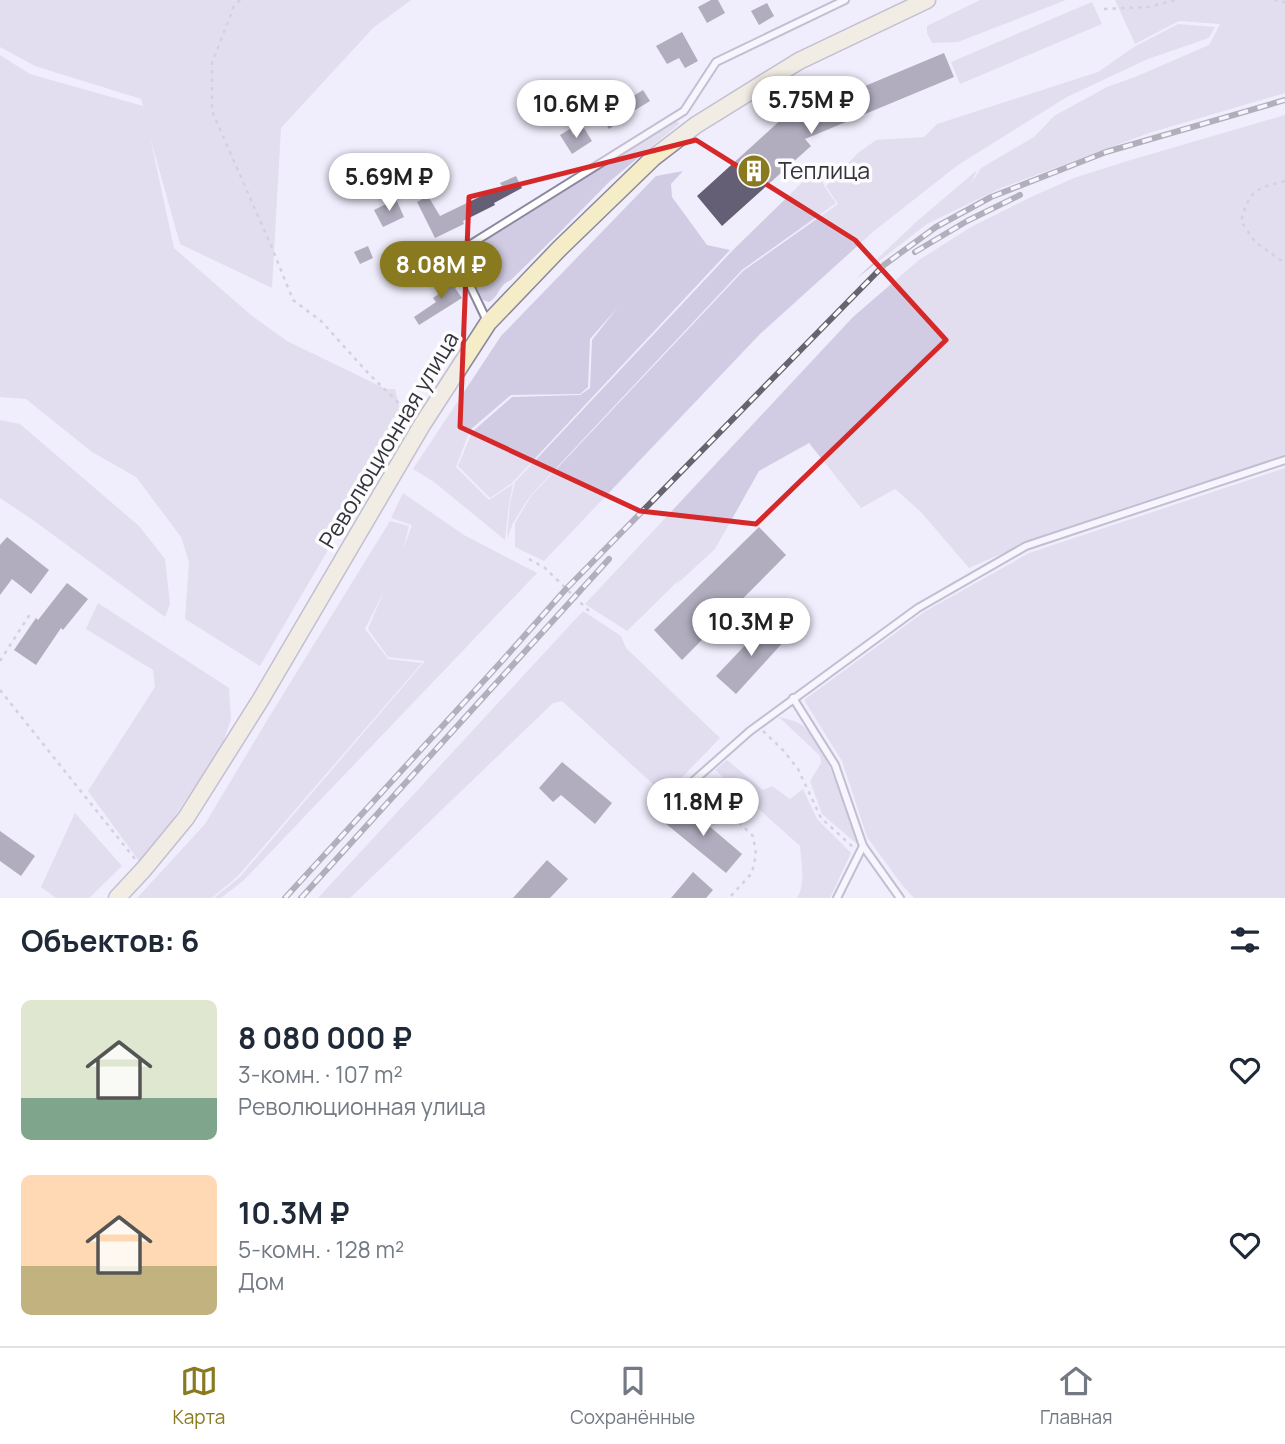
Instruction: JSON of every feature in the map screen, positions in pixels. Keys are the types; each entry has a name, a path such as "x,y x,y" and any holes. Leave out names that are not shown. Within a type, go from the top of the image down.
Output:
{"street":[{"name":"Революционная улица","path":"117,898 186,818 220,766 422,425 488,323 558,249 653,158 696,125 799,61 927,0"}],"lane":[{"path":"411,259 455,254 684,111 716,62 845,0"},
{"path":"684,111 696,125"},
{"path":"455,254 488,323"},
{"path":"673,799 757,726 918,608 1026,546 1285,460"},
{"path":"793,698 835,765 861,849 900,898"},
{"path":"837,898 861,849"}],"path":[{"path":"240,0 234,6 212,63 212,111 293,300 321,321 369,374 422,425"},
{"path":"1104,9 1149,7 1175,0"},
{"path":"1274,0 1285,2"},
{"path":"1285,181 1262,187 1247,200 1241,221 1255,242 1285,263"},
{"path":"529,559 545,568 589,611"},
{"path":"0,661 30,614"},
{"path":"0,690 144,869"},
{"path":"757,726 783,750 798,769 821,818 861,849"},
{"path":"694,780 753,836 756,854 752,873 729,898"}],"highlighted area":[{"path":"696,140 855,240 946,340 756,524 640,511 460,427 469,197"}],"shaded area":[{"path":"0,0 411,0 373,28 281,128 272,288 180,244 150,137 174,248 251,315 287,341 386,389 395,389 403,422 260,666 185,619 189,562 181,537 136,477 92,452 26,399 0,397 0,55 30,74 143,106 141,99 35,66 0,47"},
{"path":"980,0 1066,0 958,42 932,43 927,26"},
{"path":"1115,0 1285,0 1285,93 1149,133 1001,188 927,224 856,279 916,222 977,170 971,184 981,168 1034,137 1054,116 1107,87 1209,45 1220,24 1179,21 1135,44"},
{"path":"1092,2 1102,24 960,84 951,62"},
{"path":"1178,24 1215,27 1209,38 1148,59 1067,97 958,165 874,231 760,334 544,561 515,547 515,523 531,496 743,271 838,204 826,186 858,153 876,140 924,137 937,124 1098,72 1134,47"},
{"path":"1285,115 1285,456 1086,521 969,568 920,511 895,489 861,508 809,443 759,471 715,549 627,631 585,604 853,317 919,260 971,227 1074,178"},
{"path":"675,122 679,124 609,182 503,285 493,299 489,302 483,300 461,256"},
{"path":"818,167 824,186 836,203 742,270 530,496 513,523 507,539 515,482 731,252"},
{"path":"683,171 671,184 672,197 707,245 730,250 512,483 490,498 458,466 472,432 512,397 580,395 590,388 592,340 618,307 590,339 588,387 580,394 511,395 470,430 456,467 489,500 513,484 505,540 434,482 413,469 501,336 656,176"},
{"path":"0,420 20,424 139,526 165,559 170,604 165,617 0,498"},
{"path":"1285,468 1285,898 914,898 867,837 842,761 804,700 924,612 1029,553"},
{"path":"403,493 464,535 537,573 243,881 221,898 214,898 240,877 425,661 388,657 368,629 384,591 365,629 388,659 422,663 238,876 212,898 137,898 205,824 390,521 409,526 403,550 412,525 391,518"},
{"path":"98,603 229,688 231,719 222,746 165,831 139,861 88,791 155,687 153,670 86,629"},
{"path":"583,611 621,636 626,648 720,738 665,795 562,701 553,703 350,898 318,898"},
{"path":"779,717 802,725 813,737 836,782 858,845 822,814 810,781 821,763 820,756"},
{"path":"727,760 763,790 772,786 790,799 803,789 817,819 851,853 830,898 797,898 802,880 800,846 715,770"},
{"path":"75,813 122,866 89,898 56,898 41,887"}],"building":[{"path":"711,0 718,0 725,13 707,23 698,7"},
{"path":"767,3 774,16 759,25 751,11"},
{"path":"682,32 698,61 685,68 679,58 667,64 656,46"},
{"path":"944,53 954,77 805,139 811,146 722,226 697,196 784,117 786,119"},
{"path":"643,90 650,101 609,129 600,115"},
{"path":"584,128 592,141 572,154 560,135 570,129 573,135"},
{"path":"516,176 522,188 463,221 464,224 435,238 417,202 428,196 440,216 502,186 500,183"},
{"path":"396,199 404,217 383,227 374,210"},
{"path":"368,246 373,258 360,264 354,252"},
{"path":"451,276 462,298 419,325 414,317 436,302 433,298 443,291 439,285"},
{"path":"759,527 786,555 682,660 654,630"},
{"path":"7,537 49,570 31,594 12,579 0,595 0,545"},
{"path":"67,583 88,599 63,630 61,628 36,665 14,650 36,618 38,620"},
{"path":"767,622 786,639 736,694 716,676"},
{"path":"562,762 612,803 595,824 561,795 553,802 539,788"},
{"path":"682,803 742,854 726,873 665,823"},
{"path":"0,831 35,856 21,876 0,861"},
{"path":"547,860 568,879 550,898 513,898"},
{"path":"693,872 713,890 706,898 671,898"}],"railway":[{"path":"285,898 566,589 884,265 936,227 991,197 1106,152 1285,100"},
{"path":"915,252 967,221 1020,195"},
{"path":"301,898 609,559"}],"place":[{"name":"Теплица","path":"754,171"}]}
